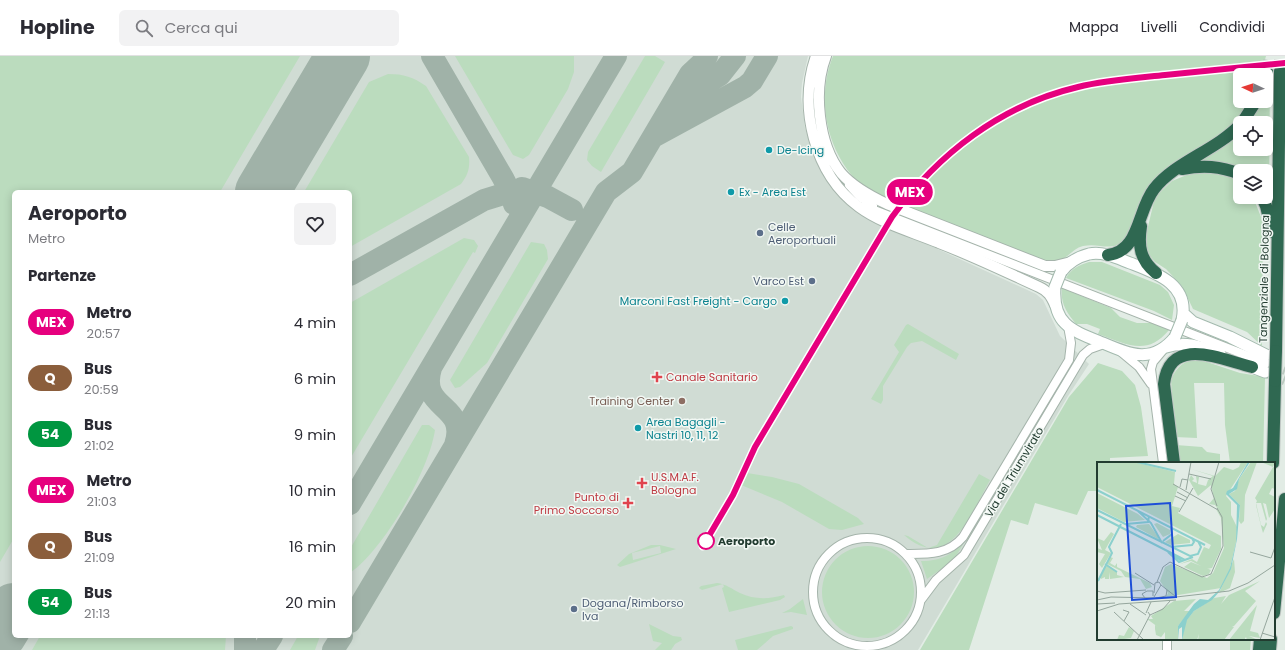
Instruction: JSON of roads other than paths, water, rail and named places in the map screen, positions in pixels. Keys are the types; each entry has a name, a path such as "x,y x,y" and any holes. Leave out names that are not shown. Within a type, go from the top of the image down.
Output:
{"highway":[{"name":"Tangenziale di Bologna","path":"1273,462 1275,381 1268,360 1276,326 1280,71"},
{"path":"1108,255 1122,252 1130,242 1145,206 1158,183 1227,138 1233,132"},
{"path":"1175,171 1196,166 1212,166 1233,172"},
{"path":"1265,204 1272,229 1276,326"},
{"path":"1145,206 1140,235 1140,247 1144,262 1156,273"},
{"path":"1174,462 1164,384 1165,377 1171,365 1185,355 1198,353 1252,367"},
{"path":"1268,462 1275,403"},
{"path":"1275,603 1285,499"},
{"path":"1259,650 1260,640"},
{"path":"1270,650 1271,640"}],"main road":[{"name":"Via del Triumvirato","path":"1165,347 1175,337 1183,316 1179,295 1174,286 1156,273 1108,255 1089,254 1073,261 1061,272 1055,287 1055,306 1060,317 1075,332 1124,352 1144,355 1151,354 1175,344 1195,345 1252,367 1268,360"},
{"path":"1183,316 1193,322 1230,337 1268,360"}],"street":[{"name":"Via del Triumvirato","path":"816,56 808,87 809,118 826,167 845,193 858,207 870,215 981,260 1040,287 1047,291 1051,296 1055,306"},
{"name":"Via del Triumvirato","path":"826,56 819,88 820,117 828,147 840,172 860,197 890,216"},
{"name":"Via del Triumvirato","path":"840,172 863,192 887,204 1038,263 1055,266 1073,261"},
{"name":"Via del Triumvirato","path":"845,193 870,209 1268,360"},
{"name":"Via del Triumvirato","path":"906,554 939,553 951,548 963,537 1069,360 1071,344 1068,326"},
{"name":"Via del Triumvirato","path":"920,600 927,589 964,555 1083,355 1090,349 1110,346"},
{"path":"1110,346 1139,367 1155,390"},
{"path":"1163,462 1155,390 1152,376 1152,365 1165,347"},
{"path":"874,538 893,544 906,554 914,566 919,579 920,600 916,614 903,632 884,643 869,646 856,645 838,638 823,623 816,609 813,594 816,574 824,560 837,547 854,540 874,538"}],"tunnel":[{"path":"1268,68 1270,56"},
{"path":"1280,56 1280,71"},
{"path":"1272,366 1285,371"},
{"path":"1268,373 1285,380"}],"railway":[{"path":"703,546 733,495 755,447 892,217 929,173 950,153 997,120 1022,107 1077,87 1120,80 1285,63"}],"metro line":[{"name":"MEX","path":"703,546 733,495 755,447 892,217 916,185 951,151 987,125 1015,110 1047,96 1077,87 1113,80 1285,63"}],"place":[{"name":"De-Icing","path":"769,150"},
{"name":"Ex - Area Est","path":"731,192"},
{"name":"Celle Aeroportuali","path":"760,233"},
{"name":"Varco Est","path":"812,281"},
{"name":"Marconi Fast Freight - Cargo","path":"785,301"},
{"name":"Canale Sanitario","path":"657,377"},
{"name":"Training Center","path":"682,401"},
{"name":"Area Bagagli - Nastri 10, 11, 12","path":"638,428"},
{"name":"U.S.M.A.F. Bologna","path":"642,483"},
{"name":"Punto di Primo Soccorso","path":"628,503"},
{"name":"Aeroporto","path":"706,541"},
{"name":"Dogana/Rimborso Iva","path":"574,609"}]}
